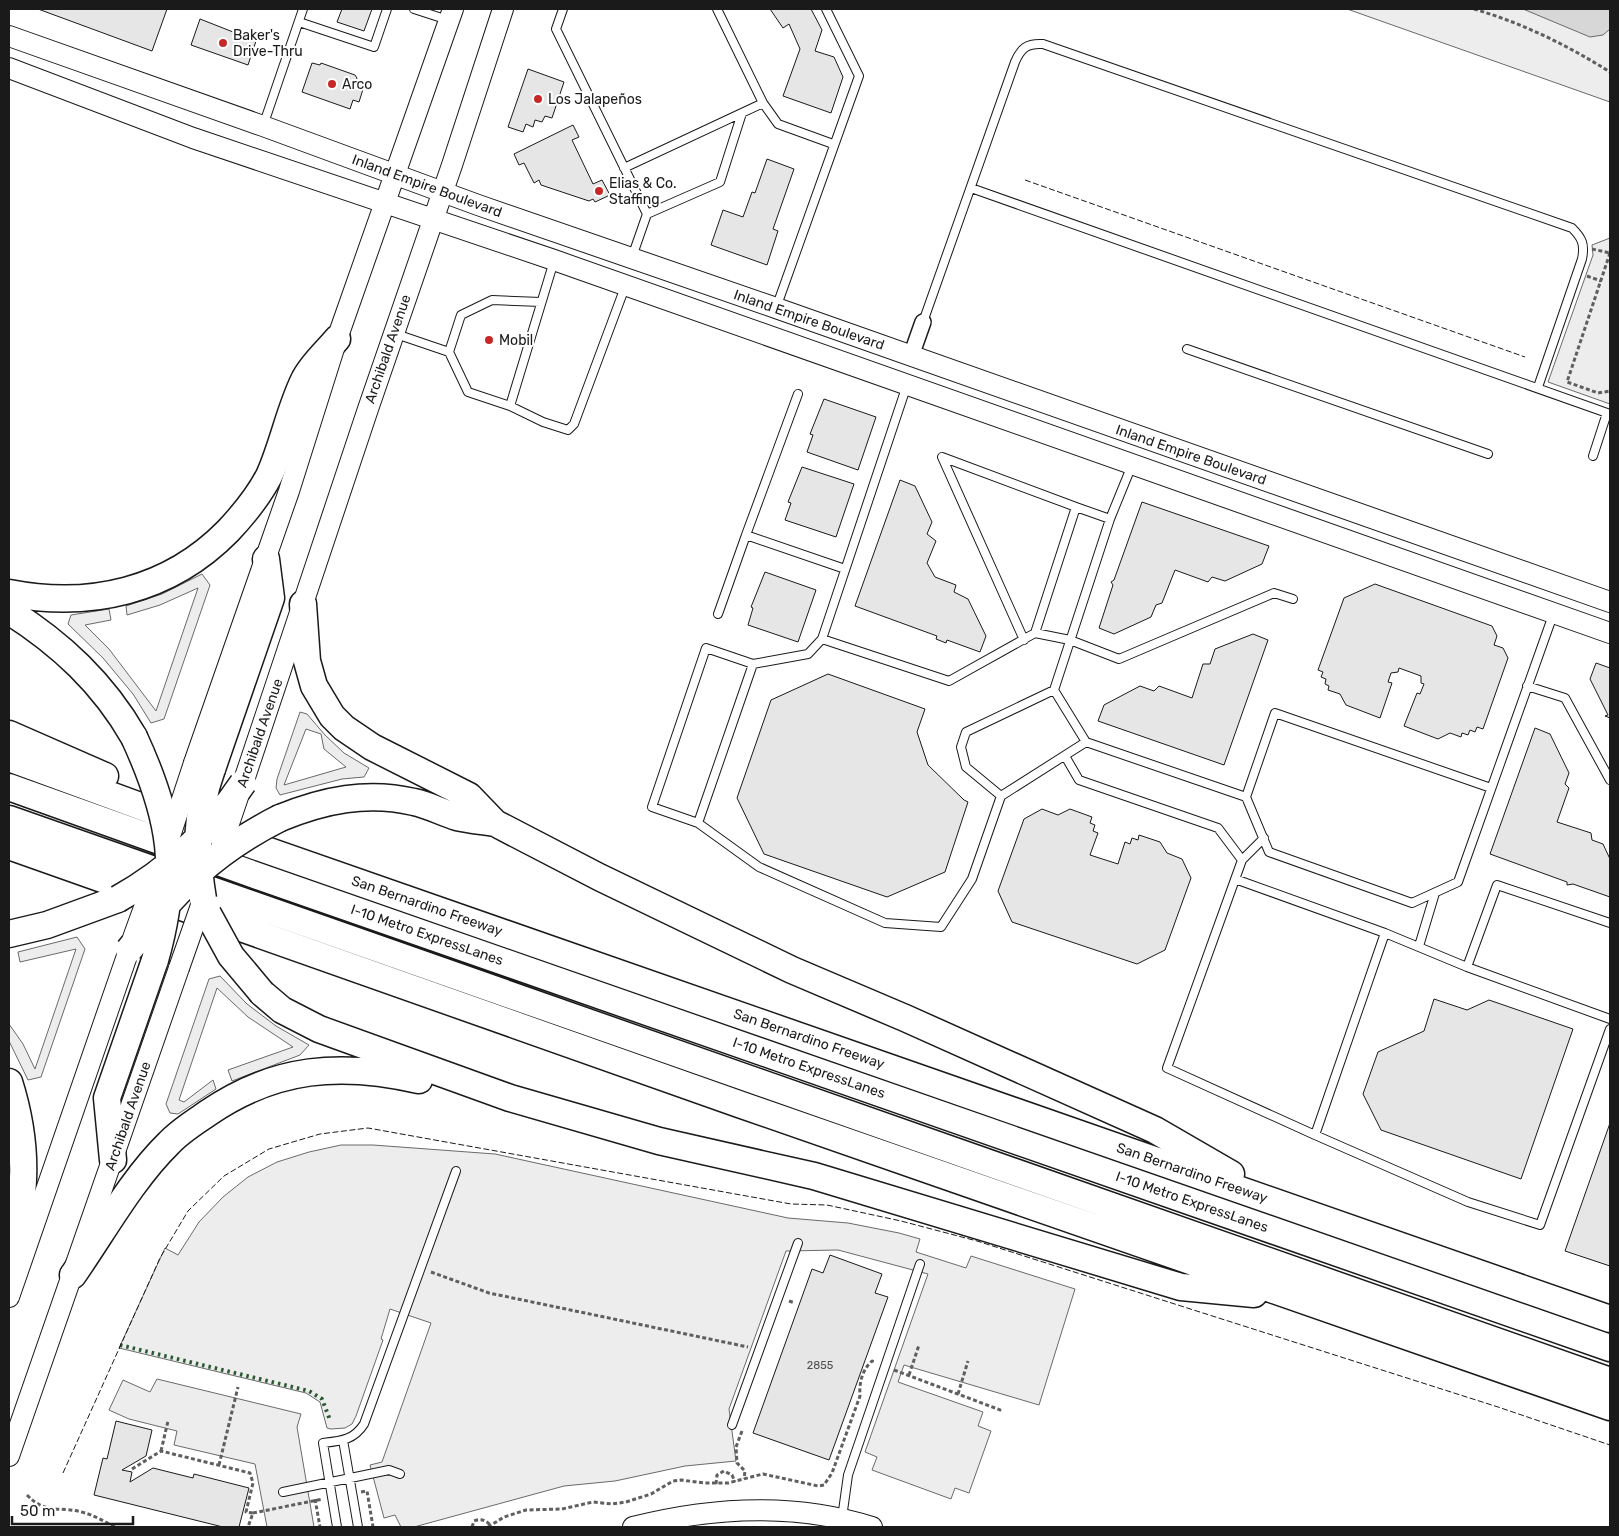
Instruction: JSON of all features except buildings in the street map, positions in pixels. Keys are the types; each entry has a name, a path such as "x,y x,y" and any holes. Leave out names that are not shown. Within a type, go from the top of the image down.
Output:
{"highway":[{"path":"9,593 54,598 86,598 115,595 162,579 199,556 235,524 260,492 278,453 304,378 337,339"},
{"path":"266,559 271,598 203,766 197,837 209,863 203,899 208,914 231,956 262,993 282,1010 319,1029 510,1098 659,1141 814,1176 1181,1287 1292,1297"},
{"path":"303,604 307,661 314,686 332,716 344,728 372,747 469,796 495,823"},
{"path":"9,611 48,637 74,659 120,712 134,737 159,796 169,838 162,871 168,902 165,923 167,964 107,1098 113,1160"},
{"path":"9,734 107,776 341,858 420,904"},
{"name":"San Bernardino Freeway","path":"9,758 420,904 1610,1319"},
{"path":"9,934 47,926 118,900 162,871 225,810 243,783"},
{"name":"I-10 Metro ExpressLanes","path":"9,787 252,874 1610,1348"},
{"path":"129,950 168,902 209,863 251,832 280,818 326,802 347,798 380,797 415,802 457,817 495,823 731,942 1155,1130 1286,1206"},
{"name":"I-10 Metro ExpressLanes","path":"9,819 1610,1380"},
{"path":"9,846 1610,1407"},
{"path":"9,855 68,867"},
{"path":"73,1275 146,1169 169,1142 222,1103 261,1084 302,1073 339,1069 392,1074 463,1093 510,1098"},
{"path":"9,1082 18,1113 25,1156 19,1221 9,1261"}],"main road":[{"name":"Archibald Avenue","path":"209,863 243,783 503,9"},
{"path":"266,559 337,339 452,14"},
{"name":"Inland Empire Boulevard","path":"9,36 631,259 776,308 1610,602"},
{"name":"Inland Empire Boulevard","path":"9,68 185,135 626,285 1610,633"},
{"path":"169,838 203,766"},
{"path":"9,1297 129,950 162,871"},
{"path":"167,964 203,899"},
{"name":"Archibald Avenue","path":"9,1456 113,1160"},
{"path":"633,1527 677,1516 761,1509 842,1518 872,1527"}],"street":[{"path":"911,356 923,322"}],"lane":[{"path":"263,126 303,9"},
{"path":"299,22 374,47 386,9"},
{"path":"414,9 452,14"},
{"path":"563,9 556,29 646,214 631,259"},
{"path":"717,9 763,103 778,124 833,144"},
{"path":"776,308 833,144 843,126 859,76 826,9"},
{"path":"923,322 1019,53 1024,47 1033,43 1043,44 1572,228 1581,237 1584,249 1538,387"},
{"path":"624,168 763,103"},
{"path":"646,214 720,182 742,113"},
{"path":"971,188 1212,275 1609,413 1593,456"},
{"path":"510,406 554,260"},
{"path":"541,302 492,300 461,316 449,352 468,392 510,406 543,422 568,430 574,424 626,285"},
{"path":"394,333 449,352"},
{"path":"1187,349 1488,454"},
{"path":"907,385 822,639 808,654 753,664 706,648 652,807 698,823 759,867 885,923 941,927 972,879 1001,796 1086,742"},
{"path":"718,614 798,394"},
{"path":"1024,640 942,457 1110,519"},
{"path":"1001,796 966,767 961,747 966,732 1054,690 1110,519 1132,464"},
{"path":"822,639 949,682 1035,633 1076,507"},
{"path":"746,535 845,569"},
{"path":"1035,633 1070,640 1120,659 1274,593 1293,599"},
{"path":"1491,788 1276,713 1246,797 1269,852 1412,903 1458,882 1553,613"},
{"path":"698,823 753,664"},
{"path":"1527,686 1565,698 1610,780"},
{"path":"1054,690 1086,742 1246,797"},
{"path":"1065,756 1079,780 1218,828 1242,860"},
{"path":"1264,838 1242,860 1167,1068 1315,1136 1468,1202 1540,1225 1610,1029"},
{"path":"1235,879 1419,946 1467,968 1610,1019"},
{"path":"1467,968 1497,885 1610,923"},
{"path":"1419,946 1435,893"},
{"path":"1315,1136 1385,933"},
{"path":"337,1527 323,1442 343,1440 359,1432 364,1424 456,1171"},
{"path":"732,1425 798,1243"},
{"path":"842,1518 848,1474 920,1264"},
{"path":"343,1440 358,1527"},
{"path":"283,1492 389,1470 400,1474"}],"path":[{"path":"1474,9 1532,30 1576,51 1610,72"},
{"path":"1584,249 1610,253 1566,382 1598,393 1610,392"},
{"path":"421,1268 489,1293 759,1350"},
{"path":"909,1375 919,1345"},
{"path":"472,1527 474,1521 479,1519 484,1520 490,1527 504,1518 526,1510 562,1510 593,1502 612,1504 626,1502 651,1494 673,1481 716,1484 735,1482 763,1474 818,1486 824,1484 832,1473 860,1396 860,1385 866,1366 872,1361 1004,1411"},
{"path":"958,1394 968,1361"},
{"path":"219,1465 238,1388"},
{"path":"162,1451 168,1421"},
{"path":"132,1469 162,1451 250,1473 253,1483 246,1512 253,1513 248,1527"},
{"path":"716,1484 717,1475 724,1470 732,1475 735,1482"},
{"path":"28,1495 37,1505 45,1508 85,1513 117,1527"}],"shaded area":[{"path":"1347,9 1610,9 1610,102"},
{"path":"1523,9 1610,9 1610,29 1603,35 1590,37"},
{"path":"1610,238 1610,404 1548,382 1593,255 1592,245"},
{"path":"202,574 210,585 164,719 151,723 133,694 103,658 68,624 71,615 109,609 111,620 85,625 109,649 156,711 198,588 160,605 127,615 126,606 162,594"},
{"path":"300,712 307,714 344,753 369,768 364,777 342,779 280,795 276,788 277,779","holes":["306,729 321,734 324,749 346,767 284,785"]},
{"path":"77,937 85,949 41,1077 28,1080 9,1041 9,1024 23,1044 35,1069 76,949 20,962 18,952"},
{"path":"220,976 247,1004 276,1026 309,1045 300,1055 232,1081 228,1070 293,1047 248,1017 217,988 179,1100 184,1102 213,1080 216,1089 178,1114 170,1113 166,1104 209,979"},
{"path":"341,1145 373,1145 495,1154 788,1218 848,1223 899,1233 920,1239 916,1252 966,1268 971,1256 1075,1289 1039,1405 904,1365 898,1382 983,1412 978,1426 991,1431 969,1493 955,1488 951,1499 872,1470 877,1457 865,1452 928,1274 838,1250 786,1251 729,1409 736,1461 685,1466 615,1481 564,1486 414,1527 401,1527 395,1515 384,1518 370,1465 382,1462 431,1323 390,1309 381,1339 383,1340 356,1416 352,1424 345,1428 327,1428 320,1402 306,1393 119,1348 165,1248 178,1255 199,1222 223,1197 248,1177 277,1162"},
{"path":"157,1379 301,1414 297,1427 314,1527 267,1527 255,1464 174,1445 177,1431 129,1419 109,1410 123,1380 150,1392"}],"hedge":[{"path":"120,1345 309,1391 322,1399 330,1420"}],"fence":[{"path":"1025,180 1525,357"},
{"path":"63,1473 160,1258 188,1211 224,1176 269,1149 320,1134 368,1128 791,1204 827,1205 901,1221 977,1241 1498,1407 1610,1445"}],"place":[{"name":"Baker's Drive-Thru","path":"223,43"},
{"name":"Arco","path":"332,84"},
{"name":"Los Jalapeños","path":"538,99"},
{"name":"Elias & Co. Staffing","path":"599,191"},
{"name":"Mobil","path":"489,340"}]}
